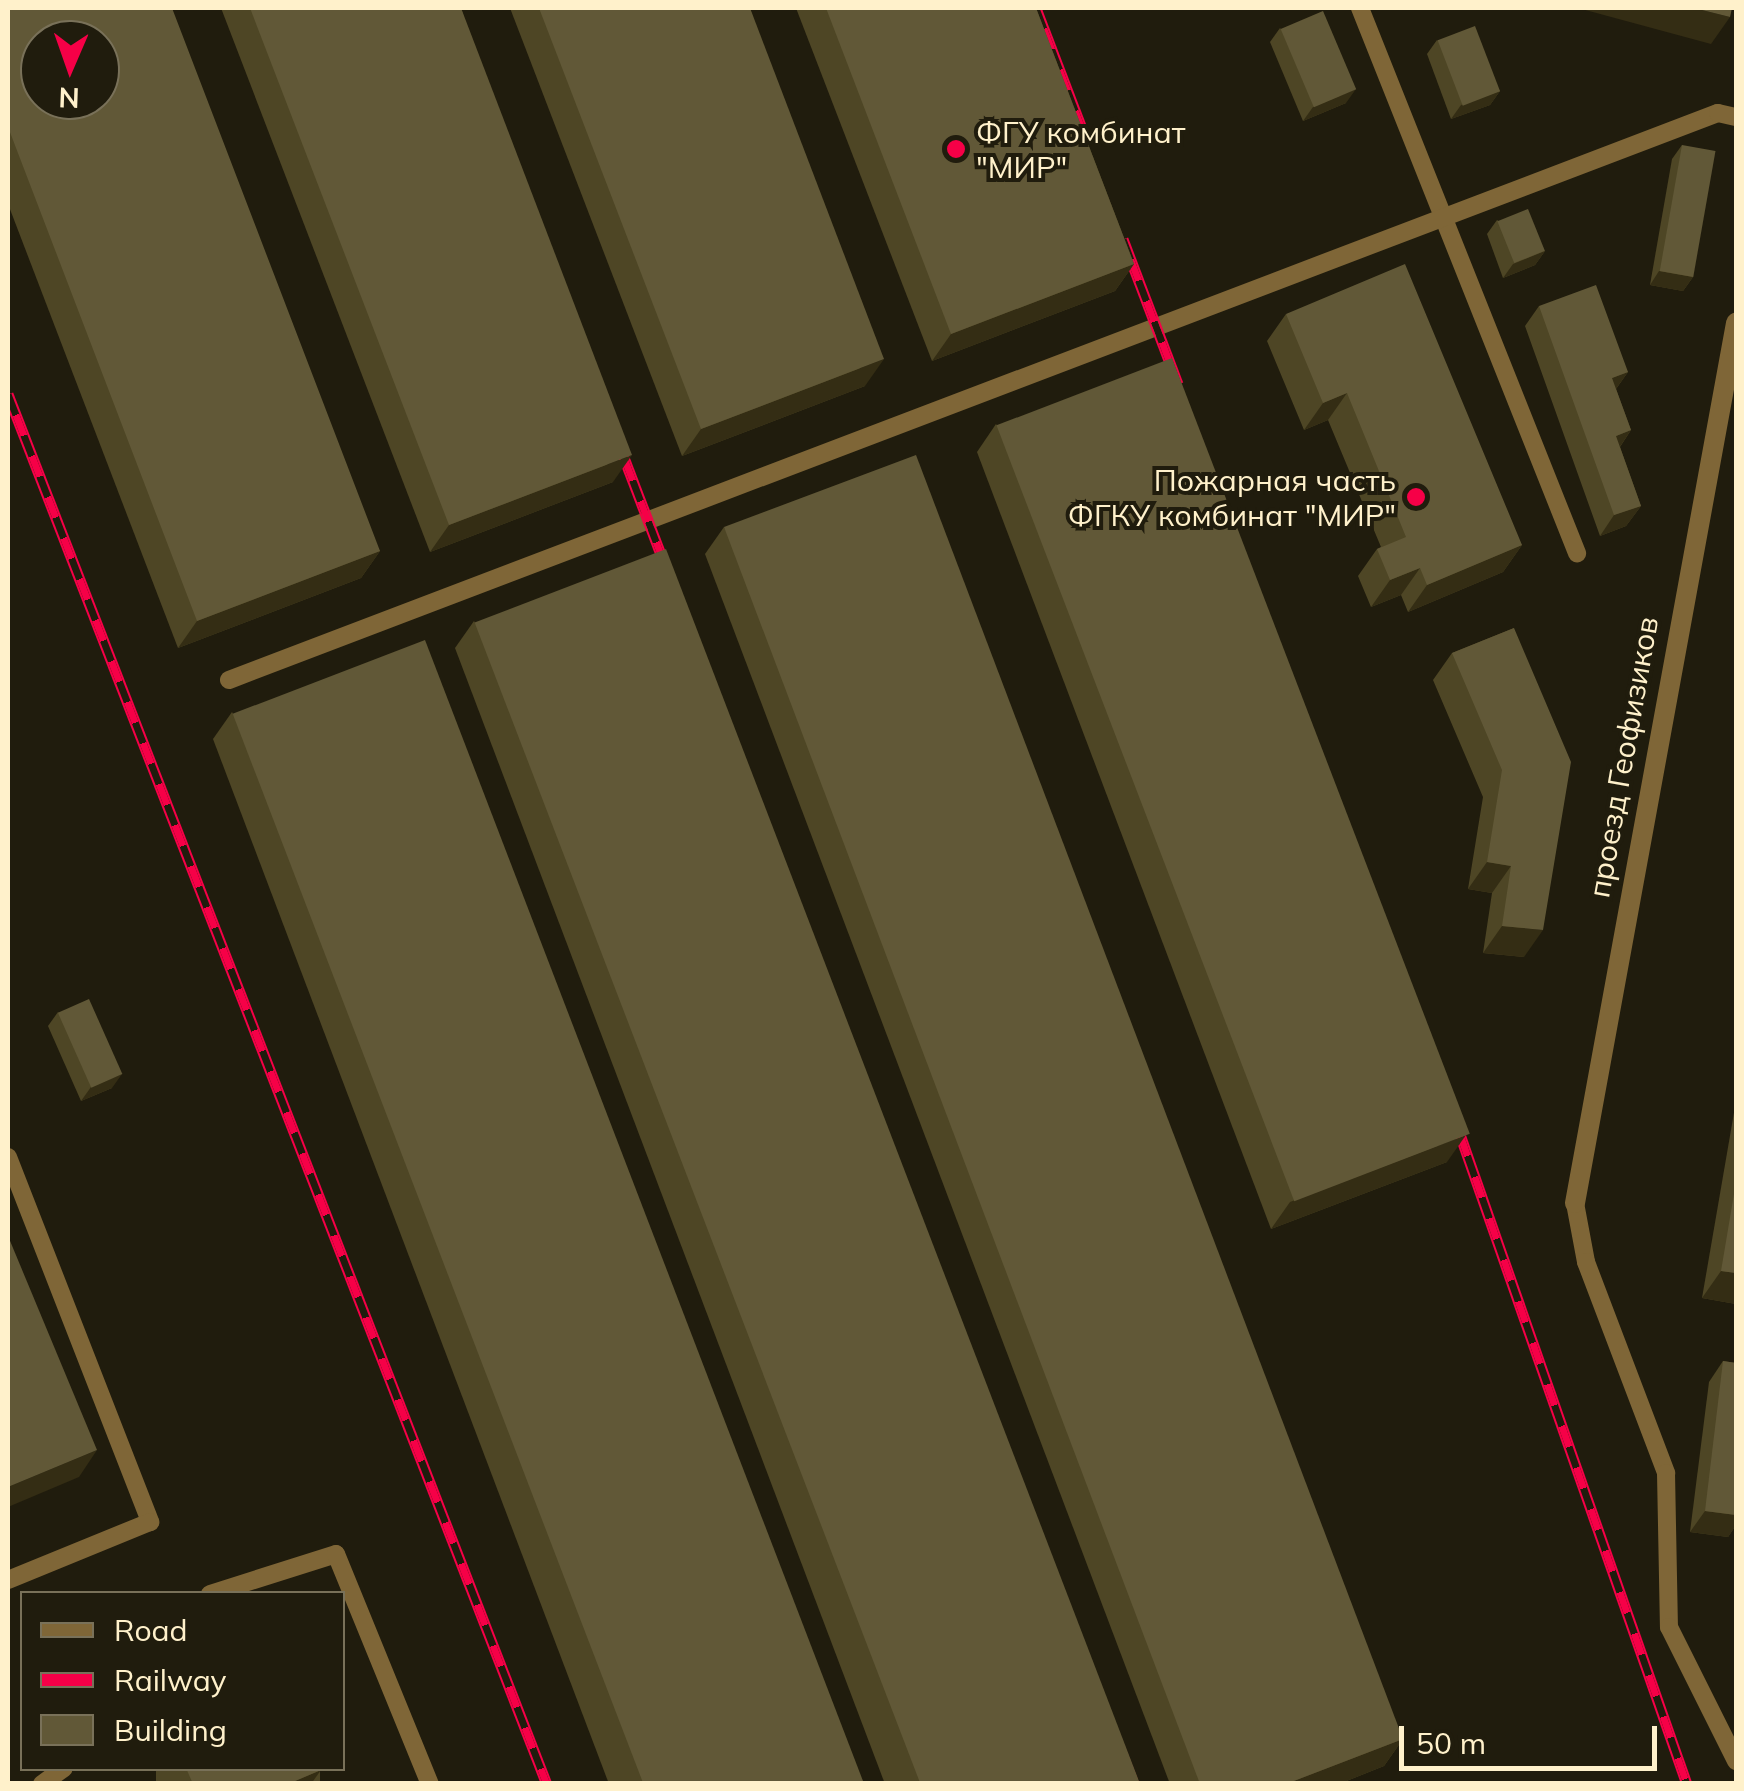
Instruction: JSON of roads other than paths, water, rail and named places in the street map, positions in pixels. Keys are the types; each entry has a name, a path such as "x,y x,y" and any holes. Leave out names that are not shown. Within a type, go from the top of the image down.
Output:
{"street":[{"name":"проезд Геофизиков","path":"1575,1203 1736,323"}],"lane":[{"path":"1360,8 1577,553"},
{"path":"228,680 1718,113 1736,117"},
{"path":"8,1157 150,1522 8,1580"},
{"path":"1575,1203 1586,1262 1666,1473 1669,1627 1736,1761"},
{"path":"219,1591 336,1554 430,1784"}],"railway":[{"path":"1036,8 1083,131"},
{"path":"1123,239 1178,384"},
{"path":"8,394 547,1784"},
{"path":"617,439 669,575"},
{"path":"1453,1114 1687,1784"},
{"path":"1119,1746 1134,1784"}],"place":[{"name":"ФГУ комбинат \"МИР\"","path":"956,149"},
{"name":"Пожарная часть ФГКУ комбинат \"МИР\"","path":"1416,497"}]}
